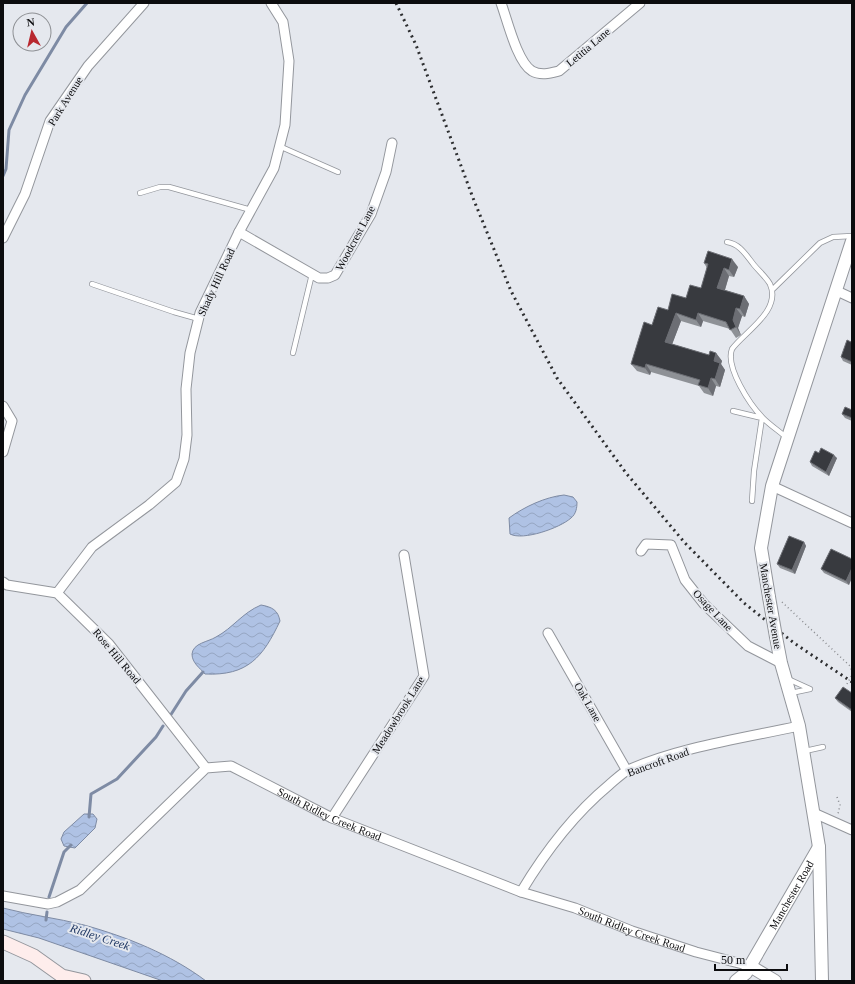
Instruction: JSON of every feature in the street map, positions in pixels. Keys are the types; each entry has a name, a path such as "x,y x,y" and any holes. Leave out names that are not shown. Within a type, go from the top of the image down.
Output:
{"main road":[{"path":"3,942 34,956 63,979 84,981"}],"street":[{"name":"Park Avenue","path":"3,238 25,194 50,121 88,66 144,3"},
{"name":"Shady Hill Road","path":"57,592 92,547 149,505 176,482 184,459 188,435 186,389 190,353 199,319 239,232 274,168 285,125 289,61 283,22 271,3"},
{"name":"Letitia Lane","path":"501,3 522,59 532,70 546,74 559,70 640,3"},
{"name":"Woodcrest Lane","path":"239,232 319,278 328,278 336,275 371,214 386,172 392,143"},
{"name":"Manchester Avenue","path":"822,981 819,847 799,726 781,663 776,637 774,598 761,548 772,486 837,291 852,241"},
{"path":"837,291 852,298"},
{"path":"3,406 12,421 3,452"},
{"path":"772,486 852,523"},
{"name":"Osage Lane","path":"642,551 646,544 671,545 685,580 704,604 748,646 781,663"},
{"name":"Meadowbrook Lane","path":"332,818 424,676 404,555"},
{"path":"3,582 7,585 57,592"},
{"name":"Rose Hill Road","path":"57,592 109,644 206,768"},
{"name":"Oak Lane","path":"548,633 627,770"},
{"name":"Bancroft Road","path":"521,892 549,849 570,822 595,796 627,770 687,750 799,726"},
{"name":"South Ridley Creek Road","path":"206,768 231,766 332,818 521,892 575,908 632,931 696,952 750,966"},
{"path":"3,896 48,904 80,890 206,768"},
{"path":"814,814 852,830"},
{"name":"Manchester Road","path":"736,981 746,973 819,847"},
{"path":"750,966 774,981"}],"lane":[{"path":"279,146 338,172"},
{"path":"140,193 160,187 169,187 251,210"},
{"path":"772,290 820,244 833,237 852,236"},
{"path":"727,242 740,248 769,283 772,290 770,304 764,314 751,330 736,343 730,354 738,382 762,418 788,439"},
{"path":"293,353 312,274"},
{"path":"92,284 199,319"},
{"path":"733,412 762,418"},
{"path":"752,501 754,471 762,418"},
{"path":"785,678 810,689 789,693"},
{"path":"803,752 823,747"}],"path":[{"path":"774,598 850,666 852,671"},
{"path":"847,684 852,675"},
{"path":"836,823 840,805 837,796"}],"water":[{"path":"564,495 573,497 577,502 574,515 566,522 559,526 532,535 516,536 510,534 509,518 535,503"},
{"path":"261,605 274,610 278,614 280,621 274,634 260,654 243,668 232,672 205,674 193,660 192,654 195,647 201,643 213,639 228,629 248,612"},
{"path":"84,814 93,814 97,819 95,828 75,848 64,846 61,839 64,832"},
{"name":"Ridley Creek","path":"3,908 84,925 116,935 148,947 192,971 206,981 163,981 39,938 3,929"}],"building":[{"path":"708,251 732,259 729,270 724,268 717,288 744,296 740,309 736,308 733,320 736,327 730,330 726,322 698,313 696,320 676,313 665,342 709,355 710,351 716,353 714,361 720,363 715,379 711,378 708,388 698,385 700,380 646,364 645,368 631,364 644,322 652,325 658,307 668,310 672,294 686,298 690,285 701,288 708,264 704,263"},
{"path":"847,340 851,342 852,340 852,362 841,357"},
{"path":"845,407 852,410 852,418 842,414"},
{"path":"821,448 834,455 826,472 810,462 815,451 819,453"},
{"path":"789,536 804,542 792,570 777,564"},
{"path":"831,549 852,559 852,568 846,581 821,569"},
{"path":"843,687 852,693 852,710 835,698"}],"waterway":[{"path":"3,176 6,169 9,130 25,95 66,27 87,3"},
{"path":"170,716 186,691 203,672"},
{"path":"89,817 91,794 117,779 156,737 163,726"},
{"path":"49,897 64,852 71,845"},
{"path":"46,920 47,912"}],"railway":[{"path":"396,3 416,45 473,198 511,291 557,378 626,473 685,543 744,603 794,643 852,682"}]}
